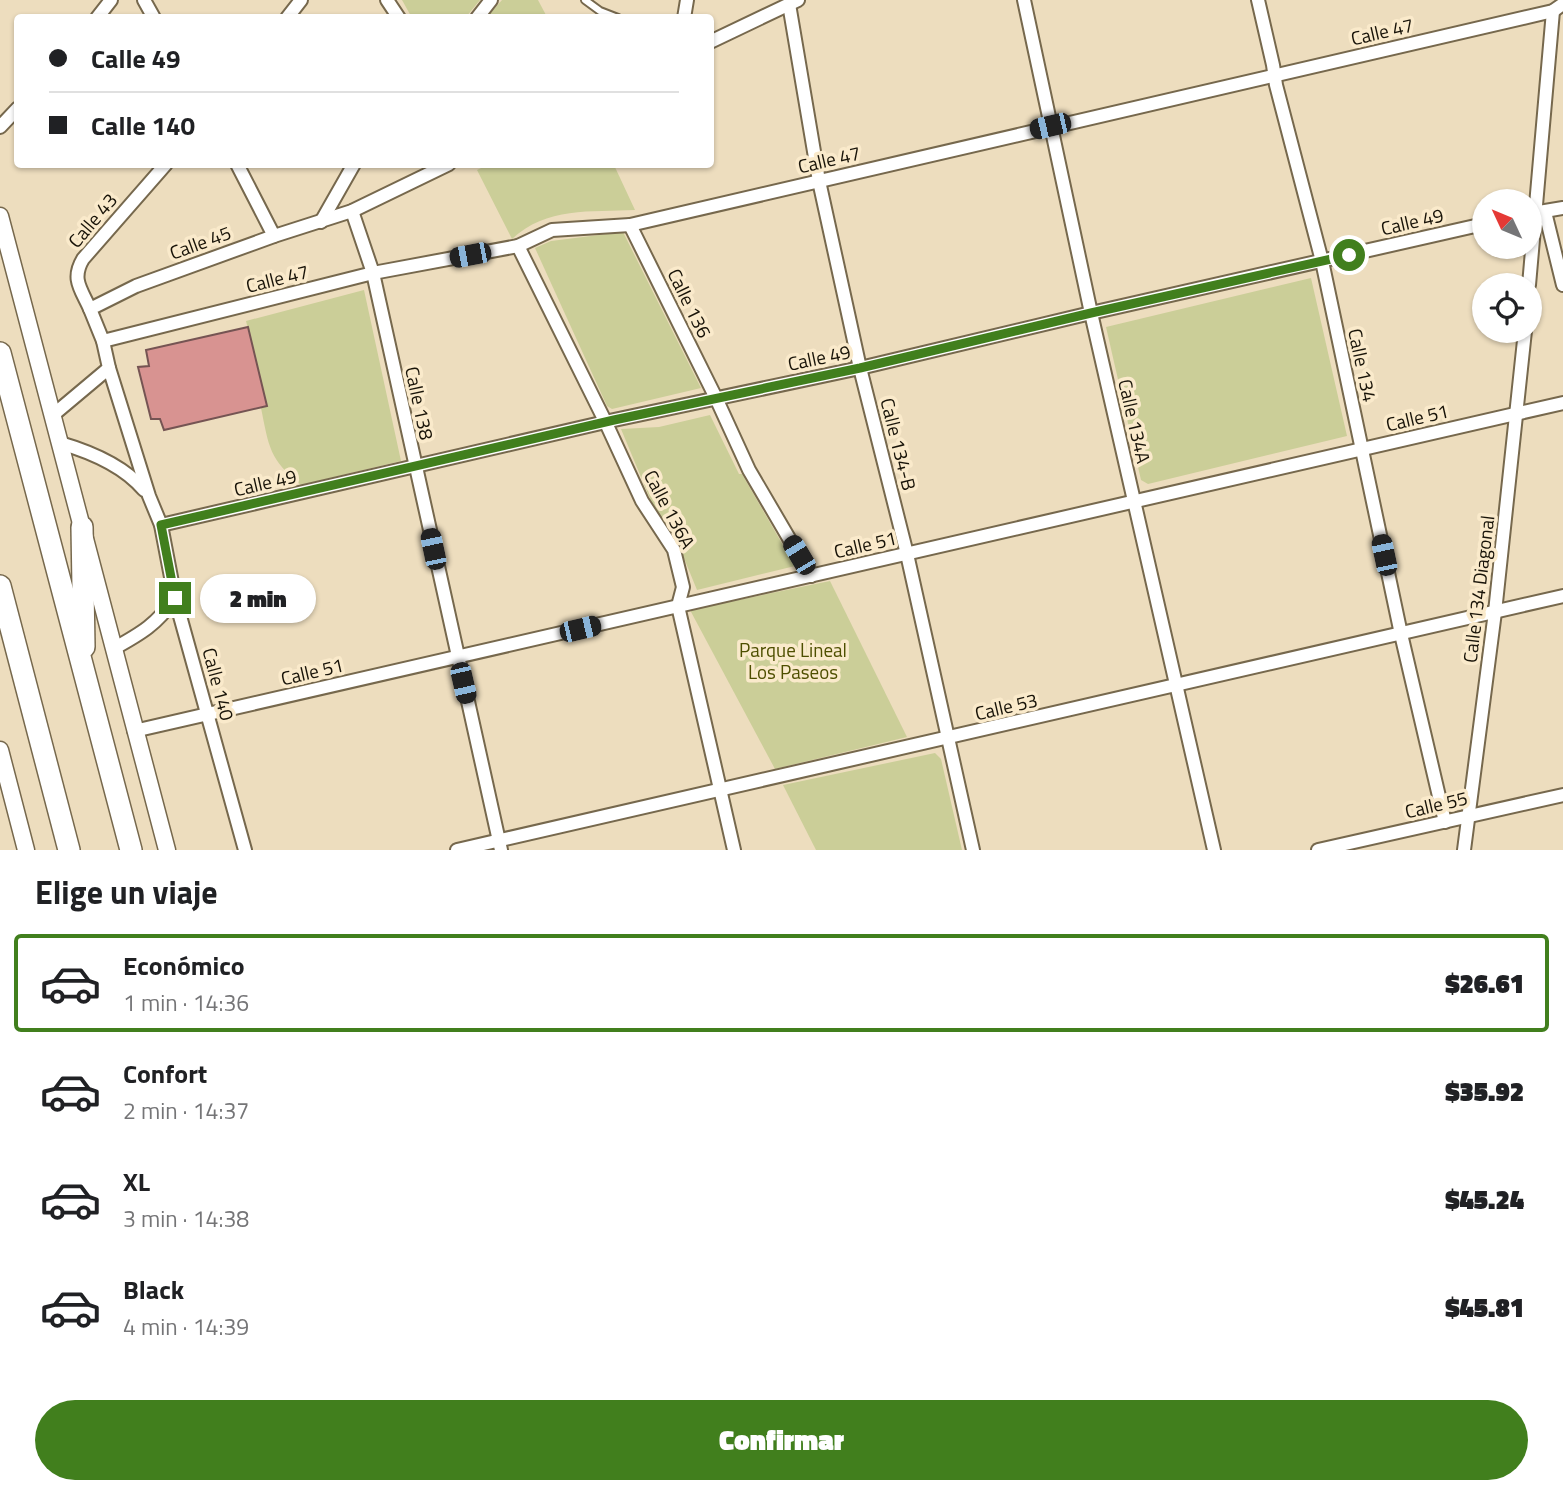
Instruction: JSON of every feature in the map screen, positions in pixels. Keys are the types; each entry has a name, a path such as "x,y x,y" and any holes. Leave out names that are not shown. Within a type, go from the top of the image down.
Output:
{"highway":[{"path":"0,353 131,850"},
{"path":"82,527 85,680"},
{"path":"0,586 69,850"}],"main road":[{"path":"0,216 167,850"},
{"path":"0,750 26,850"}],"street":[{"path":"100,14 111,0"},
{"path":"290,14 301,0"},
{"path":"480,14 491,0"},
{"name":"Calle 134A","path":"1024,0 1133,502 1214,850"},
{"name":"Calle 134","path":"1258,0 1274,75 1322,261 1401,634 1445,822"},
{"path":"714,40 794,2"},
{"name":"Calle 134-B","path":"794,2 819,181 973,850"},
{"path":"1539,189 1558,8"},
{"name":"Calle 47","path":"103,341 373,273 518,246 552,230 629,225 1558,8"},
{"path":"0,127 14,112"},
{"name":"Calle 43","path":"90,309 76,271 83,259 163,168"},
{"path":"239,168 274,236"},
{"path":"321,222 352,168"},
{"name":"Calle 45","path":"90,309 136,286 352,211 441,168"},
{"path":"1542,212 1563,208"},
{"name":"Calle 138","path":"352,211 373,273 500,845"},
{"name":"Calle 136","path":"629,225 749,470 811,576"},
{"name":"Calle 49","path":"161,525 1472,227"},
{"path":"1542,227 1563,285"},
{"name":"Calle 136A","path":"518,246 642,501 674,550 683,587 678,606 734,850"},
{"path":"53,415 109,368 103,341 90,309"},
{"name":"Calle 134 Diagonal","path":"1464,850 1495,612 1524,343"},
{"name":"Calle 140","path":"109,368 149,496 161,525 175,598 245,850"},
{"name":"Calle 51","path":"134,731 1563,403"},
{"path":"60,443 82,449 132,475 149,496"},
{"name":"Calle 53","path":"457,850 500,845 720,790 1563,597"},
{"path":"113,649 145,632 161,618 175,598"},
{"name":"Calle 55","path":"1318,850 1563,795"}],"lane":[{"path":"585,0 608,14"}],"green space":[{"path":"402,0 480,0 468,14 410,14"},
{"path":"502,0 538,0 545,14 490,14"},
{"path":"615,168 635,210 554,216 539,221 512,239 477,170"},
{"path":"623,232 701,388 612,409 607,406 535,248 551,241"},
{"path":"1311,278 1347,436 1148,484 1141,480 1106,327"},
{"path":"364,290 401,461 301,485 282,467 269,443 261,408 267,405 246,321"},
{"name":"Parque Lineal Los Paseos","path":"710,415 739,474 742,474 795,566 697,590 679,546 651,501 621,429 659,427"},
{"name":"Parque Lineal Los Paseos","path":"830,581 907,737 775,769 690,610"},
{"path":"935,753 941,759 962,850 816,850 783,785"}],"building":[{"path":"248,327 267,406 164,430 160,419 151,419 138,367 149,366 146,350"}],"route":[{"path":"175,598 161,525 1349,255"}]}
